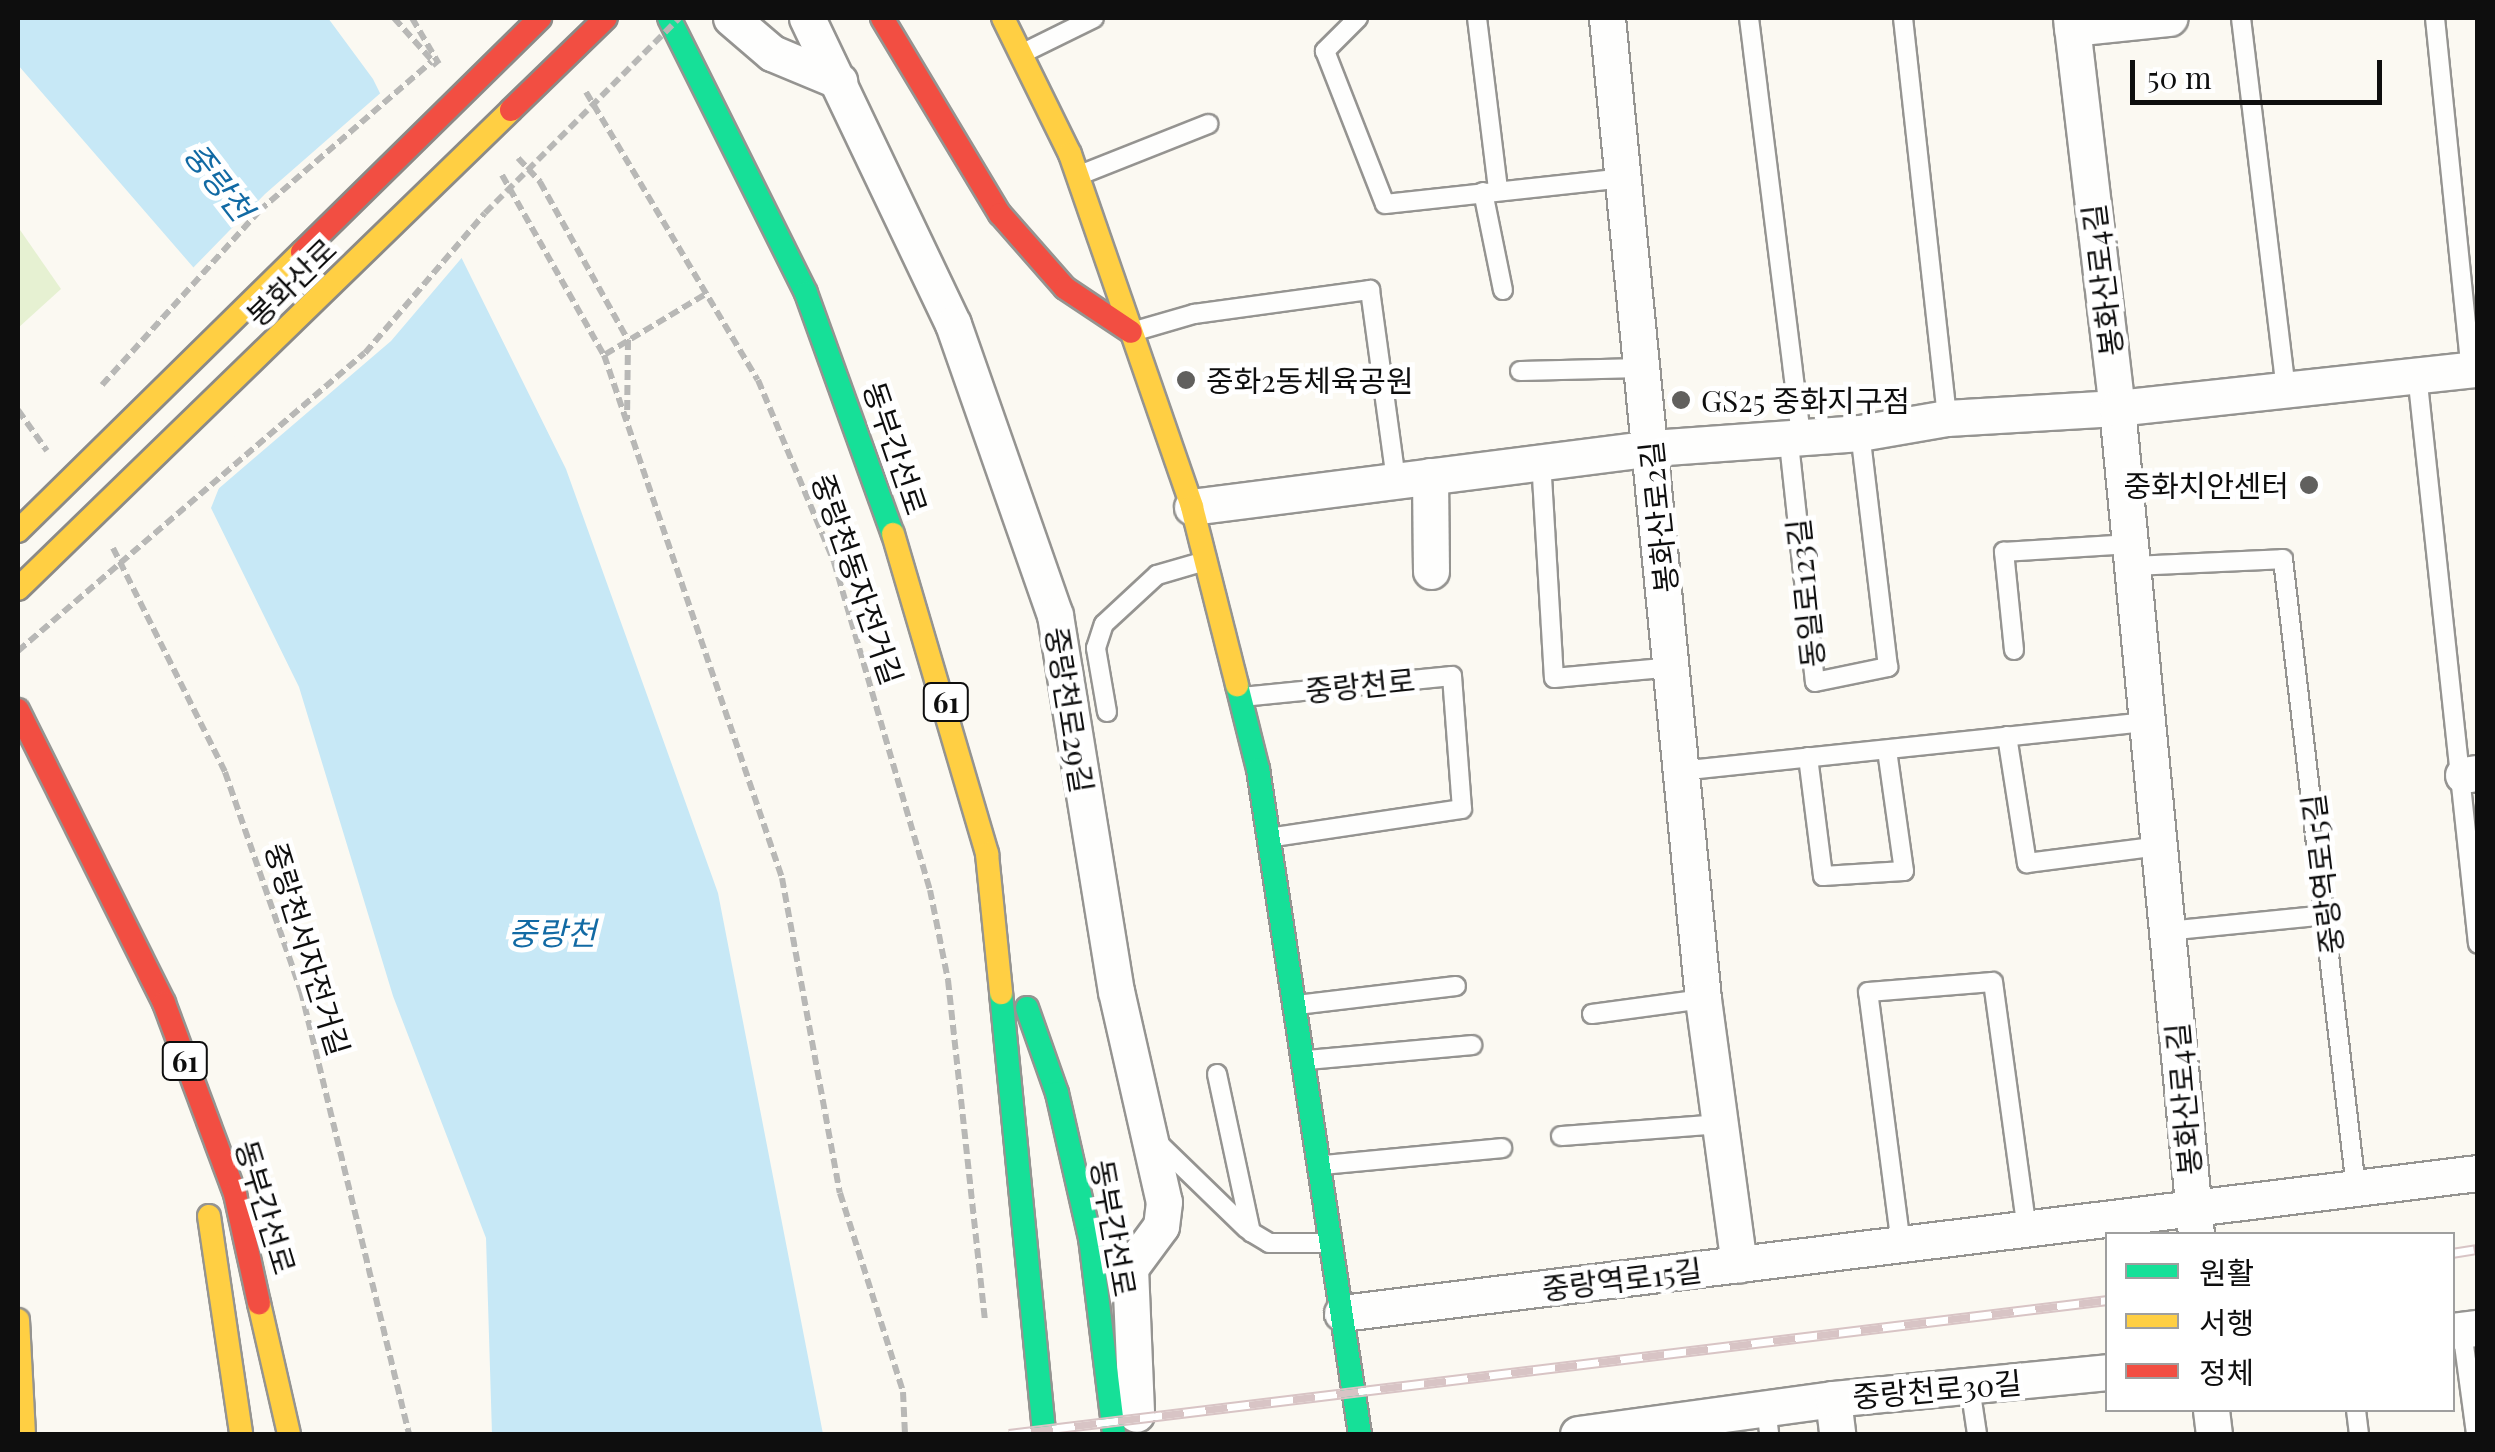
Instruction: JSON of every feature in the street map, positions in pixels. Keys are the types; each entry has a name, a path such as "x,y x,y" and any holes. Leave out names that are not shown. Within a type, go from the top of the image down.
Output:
{"main road":[{"name":"봉화산로","path":"18,531 540,18"},
{"name":"봉화산로","path":"18,589 606,18"},
{"name":"동부간선로","path":"669,18 806,293 876,474 944,695 998,924 1057,1094 1078,1184 1114,1434"},
{"path":"882,18 958,154 1009,226 1065,288 1131,332"},
{"path":"1003,18 1077,176 1192,507 1206,561 1240,698 1268,838 1360,1434"},
{"name":"동부간선로","path":"18,710 98,861 164,1003 236,1194 289,1434"},
{"name":"동부간선로","path":"998,924 1044,1434"},
{"name":"동부간선로","path":"164,1003 207,1201 241,1434"},
{"path":"18,1320 24,1434"}],"street":[{"path":"732,18 772,53 839,82"},
{"name":"중랑천로29길","path":"807,18 952,324 1050,598 1119,1005 1164,1202 1161,1226 1134,1260 1128,1278 1138,1434"},
{"name":"봉화산로2길","path":"1606,18 1652,448 1703,1000 1739,1264"},
{"path":"2072,23 2168,18"},
{"name":"봉화산로4길","path":"2072,23 2117,408 2194,1222"},
{"path":"1192,507 1540,460 1794,434 1860,433 1947,418 2117,408 2474,369"},
{"path":"1413,479 1432,572"},
{"name":"중랑역로15길","path":"1342,1313 2027,1229 2194,1222 2356,1188 2478,1173"},
{"name":"중랑천로30길","path":"1578,1434 1768,1421 1833,1399 2105,1372"},
{"path":"1833,1399 1836,1434"}],"lane":[{"path":"1022,54 1094,18"},
{"path":"1358,18 1325,52 1386,204 1625,178"},
{"path":"1477,18 1503,290"},
{"name":"동일로123길","path":"1749,18 1794,434 1815,682 1888,668 1860,433"},
{"path":"1903,18 1947,418"},
{"path":"2241,18 2286,390"},
{"path":"2435,18 2458,259 2474,369"},
{"path":"1077,176 1208,124"},
{"path":"2458,259 2478,256"},
{"path":"1131,332 1194,314 1370,290 1413,479"},
{"path":"1520,371 1642,368"},
{"path":"2417,374 2470,774 2478,944"},
{"path":"1540,460 1554,678 1673,667"},
{"path":"2014,650 2004,552 2130,554"},
{"name":"중랑역로15길","path":"2130,554 2283,559 2328,915 2356,1188"},
{"path":"1106,712 1096,648 1104,624 1157,575 1206,561"},
{"name":"중랑천로","path":"1240,698 1452,676 1462,809 1268,838"},
{"path":"1679,771 2147,722"},
{"path":"2006,736 2027,862 2159,846"},
{"path":"1808,757 1822,876 1904,871 1887,750"},
{"path":"2167,931 2328,915"},
{"path":"1901,1244 1868,992 1993,982 2027,1229"},
{"path":"1294,1005 1456,986"},
{"path":"1592,1014 1703,1000"},
{"path":"1302,1060 1472,1044"},
{"path":"1217,1074 1251,1232"},
{"path":"1562,1136 1719,1124"},
{"path":"1148,1136 1251,1232 1269,1243 1331,1242"},
{"path":"1318,1166 1502,1148"},
{"path":"2464,1330 2476,1429"},
{"path":"1970,1388 1977,1434"}],"path":[{"path":"394,18 447,77"},
{"path":"412,18 441,68"},
{"path":"18,651 365,352 485,213 680,18"},
{"path":"92,398 259,211 444,52"},
{"name":"중랑천동자전거길","path":"576,74 758,380 834,562 930,890 948,980 987,1336"},
{"path":"513,152 540,182 628,340 628,430"},
{"path":"499,169 604,354 782,878 840,1193 902,1392 905,1434"},
{"path":"604,354 704,295"},
{"path":"43,455 55,440"},
{"name":"중랑천서자전거길","path":"103,533 236,800 306,1008 409,1434"}],"green space":[{"path":"18,227 61,289 18,328"}],"water":[{"name":"중랑천","path":"18,18 328,18 373,79 566,469 718,893 823,1434 492,1434 486,1238 393,996 299,687 211,508 271,357 18,65"}],"pier":[{"path":"384,90 465,254 391,341 210,496 266,358 190,271 265,194"}],"railway":[{"path":"2455,1253 2478,1249"},
{"path":"1009,1434 2105,1300"}],"traffic: fast":[{"path":"669,18 806,293 893,534"},
{"path":"1237,685 1258,769 1360,1434"},
{"path":"1001,993 1044,1434"},
{"path":"1027,1008 1057,1093 1090,1238 1114,1434"}],"traffic: slow":[{"path":"1003,18 1070,154 1192,507 1237,685"},
{"path":"18,589 511,110"},
{"path":"18,531 302,252"},
{"path":"893,534 987,854 1001,993"},
{"path":"209,1216 241,1434"},
{"path":"259,1303 289,1434"},
{"path":"18,1320 24,1434"}],"traffic: jam":[{"path":"302,252 540,18"},
{"path":"511,110 606,18"},
{"path":"882,18 1000,214 1065,288 1131,332"},
{"path":"18,710 164,1003 235,1194 259,1303"}],"place":[{"name":"중화2동체육공원","path":"1186,380"},
{"name":"GS25 중화지구점","path":"1681,400"},
{"name":"중화치안센터","path":"2309,485"}]}
